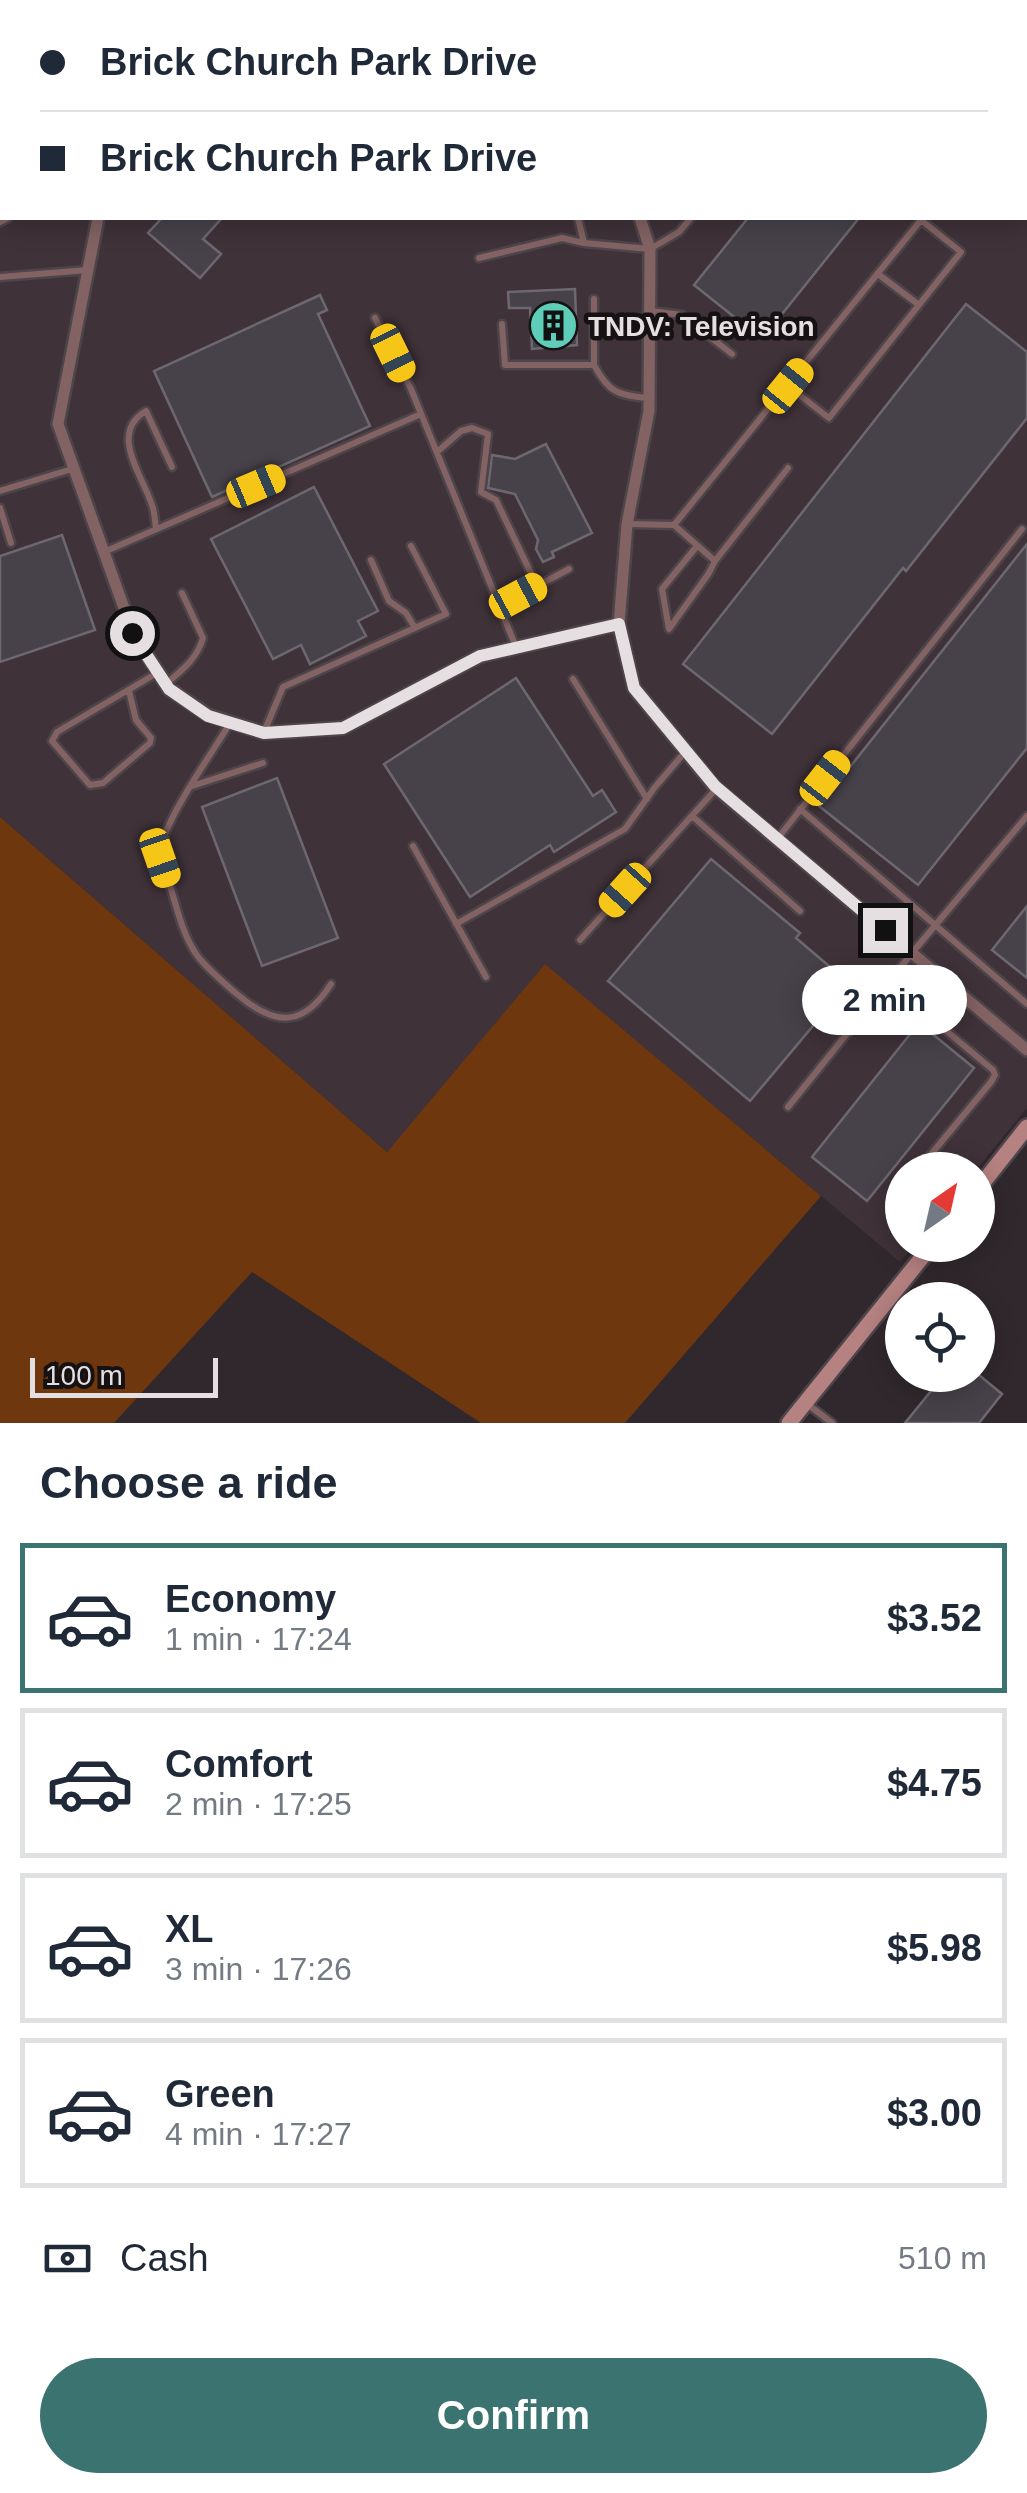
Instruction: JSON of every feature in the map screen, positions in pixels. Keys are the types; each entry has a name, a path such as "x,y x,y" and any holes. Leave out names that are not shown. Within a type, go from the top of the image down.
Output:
{"main road":[{"path":"995,1169 1024,1136"},
{"path":"789,1423 918,1262"}],"street":[{"path":"98,220 58,424 132,633 169,689 208,716 264,733 343,728 480,656 619,624"},
{"path":"641,220 650,249 649,398 627,524 619,624 634,688 717,788 1027,1050"}],"lane":[{"path":"578,220 584,243"},
{"path":"478,258 562,238 650,249 679,232 689,220"},
{"path":"674,525 922,220 962,252 829,418 788,386"},
{"path":"0,277 88,270"},
{"path":"878,274 919,305"},
{"path":"594,299 594,365 615,392 649,398"},
{"path":"650,311 682,315 732,354"},
{"path":"376,318 422,414 517,648"},
{"path":"502,324 505,365 594,365"},
{"path":"156,530 153,507 129,450 132,423 146,410 172,467"},
{"path":"104,552 422,414"},
{"path":"437,452 460,431 472,428 488,434 481,492 496,500 537,586"},
{"path":"0,491 74,468"},
{"path":"697,546 662,590 670,629 715,561 788,468"},
{"path":"0,508 11,543"},
{"path":"627,524 674,525 715,561"},
{"path":"777,839 1022,529"},
{"path":"264,733 283,687 446,614 411,546"},
{"path":"371,560 389,602 406,613 415,628"},
{"path":"500,606 569,569"},
{"path":"129,692 136,720 151,738 150,744 102,783 90,785 52,741 57,732 129,692 162,678 198,653 203,638 182,594"},
{"path":"572,679 647,798"},
{"path":"230,722 163,836 160,858 186,936 199,957 258,1011 283,1018 303,1014 322,1000 332,984"},
{"path":"456,924 625,828 686,752"},
{"path":"191,786 263,763"},
{"path":"580,940 717,788"},
{"path":"800,809 1027,1004"},
{"path":"692,816 800,911"},
{"path":"788,1108 1027,816"},
{"path":"413,846 486,977"},
{"path":"888,982 995,1075 933,1152"},
{"path":"806,1402 832,1423"}],"shaded area":[{"path":"0,220 1027,220 1027,1108 991,1152 885,1152 885,1249 545,965 387,1152 0,817"},
{"path":"0,817 387,1152 545,964 821,1196 625,1423 481,1423 252,1272 114,1423 0,1423"}],"building":[{"path":"160,220 220,220 203,239 221,254 200,278 148,233"},
{"path":"746,220 857,220 762,339 694,285"},
{"name":"TNDV: Television","path":"575,289 577,345 532,349 530,308 509,308 508,292"},
{"path":"320,295 327,310 318,314 370,426 212,497 154,371"},
{"path":"966,304 1027,352 1027,418 772,734 683,664"},
{"path":"546,444 592,533 552,552 554,557 543,562 536,549 538,540 515,494 488,488 492,455 515,459"},
{"path":"314,487 378,611 358,621 366,636 310,664 301,645 273,659 211,539"},
{"path":"62,535 95,630 0,662 0,556"},
{"path":"1027,544 1027,748 918,885 819,806"},
{"path":"516,678 593,796 602,790 616,812 554,852 550,845 470,897 384,764"},
{"path":"277,778 338,938 262,966 202,807"},
{"path":"711,859 800,933 796,938 849,983 750,1101 608,981"},
{"path":"1027,906 1027,978 992,950"},
{"path":"919,1023 974,1068 906,1152 885,1152 885,1179 867,1201 812,1157"},
{"path":"995,1388 1002,1394 979,1423 905,1423 930,1392 995,1392"}],"place":[{"name":"TNDV: Television","path":"553,326"}],"route":[{"path":"132,633 169,689 208,716 264,733 343,728 480,656 619,624 634,688 715,786 885,930"}]}
